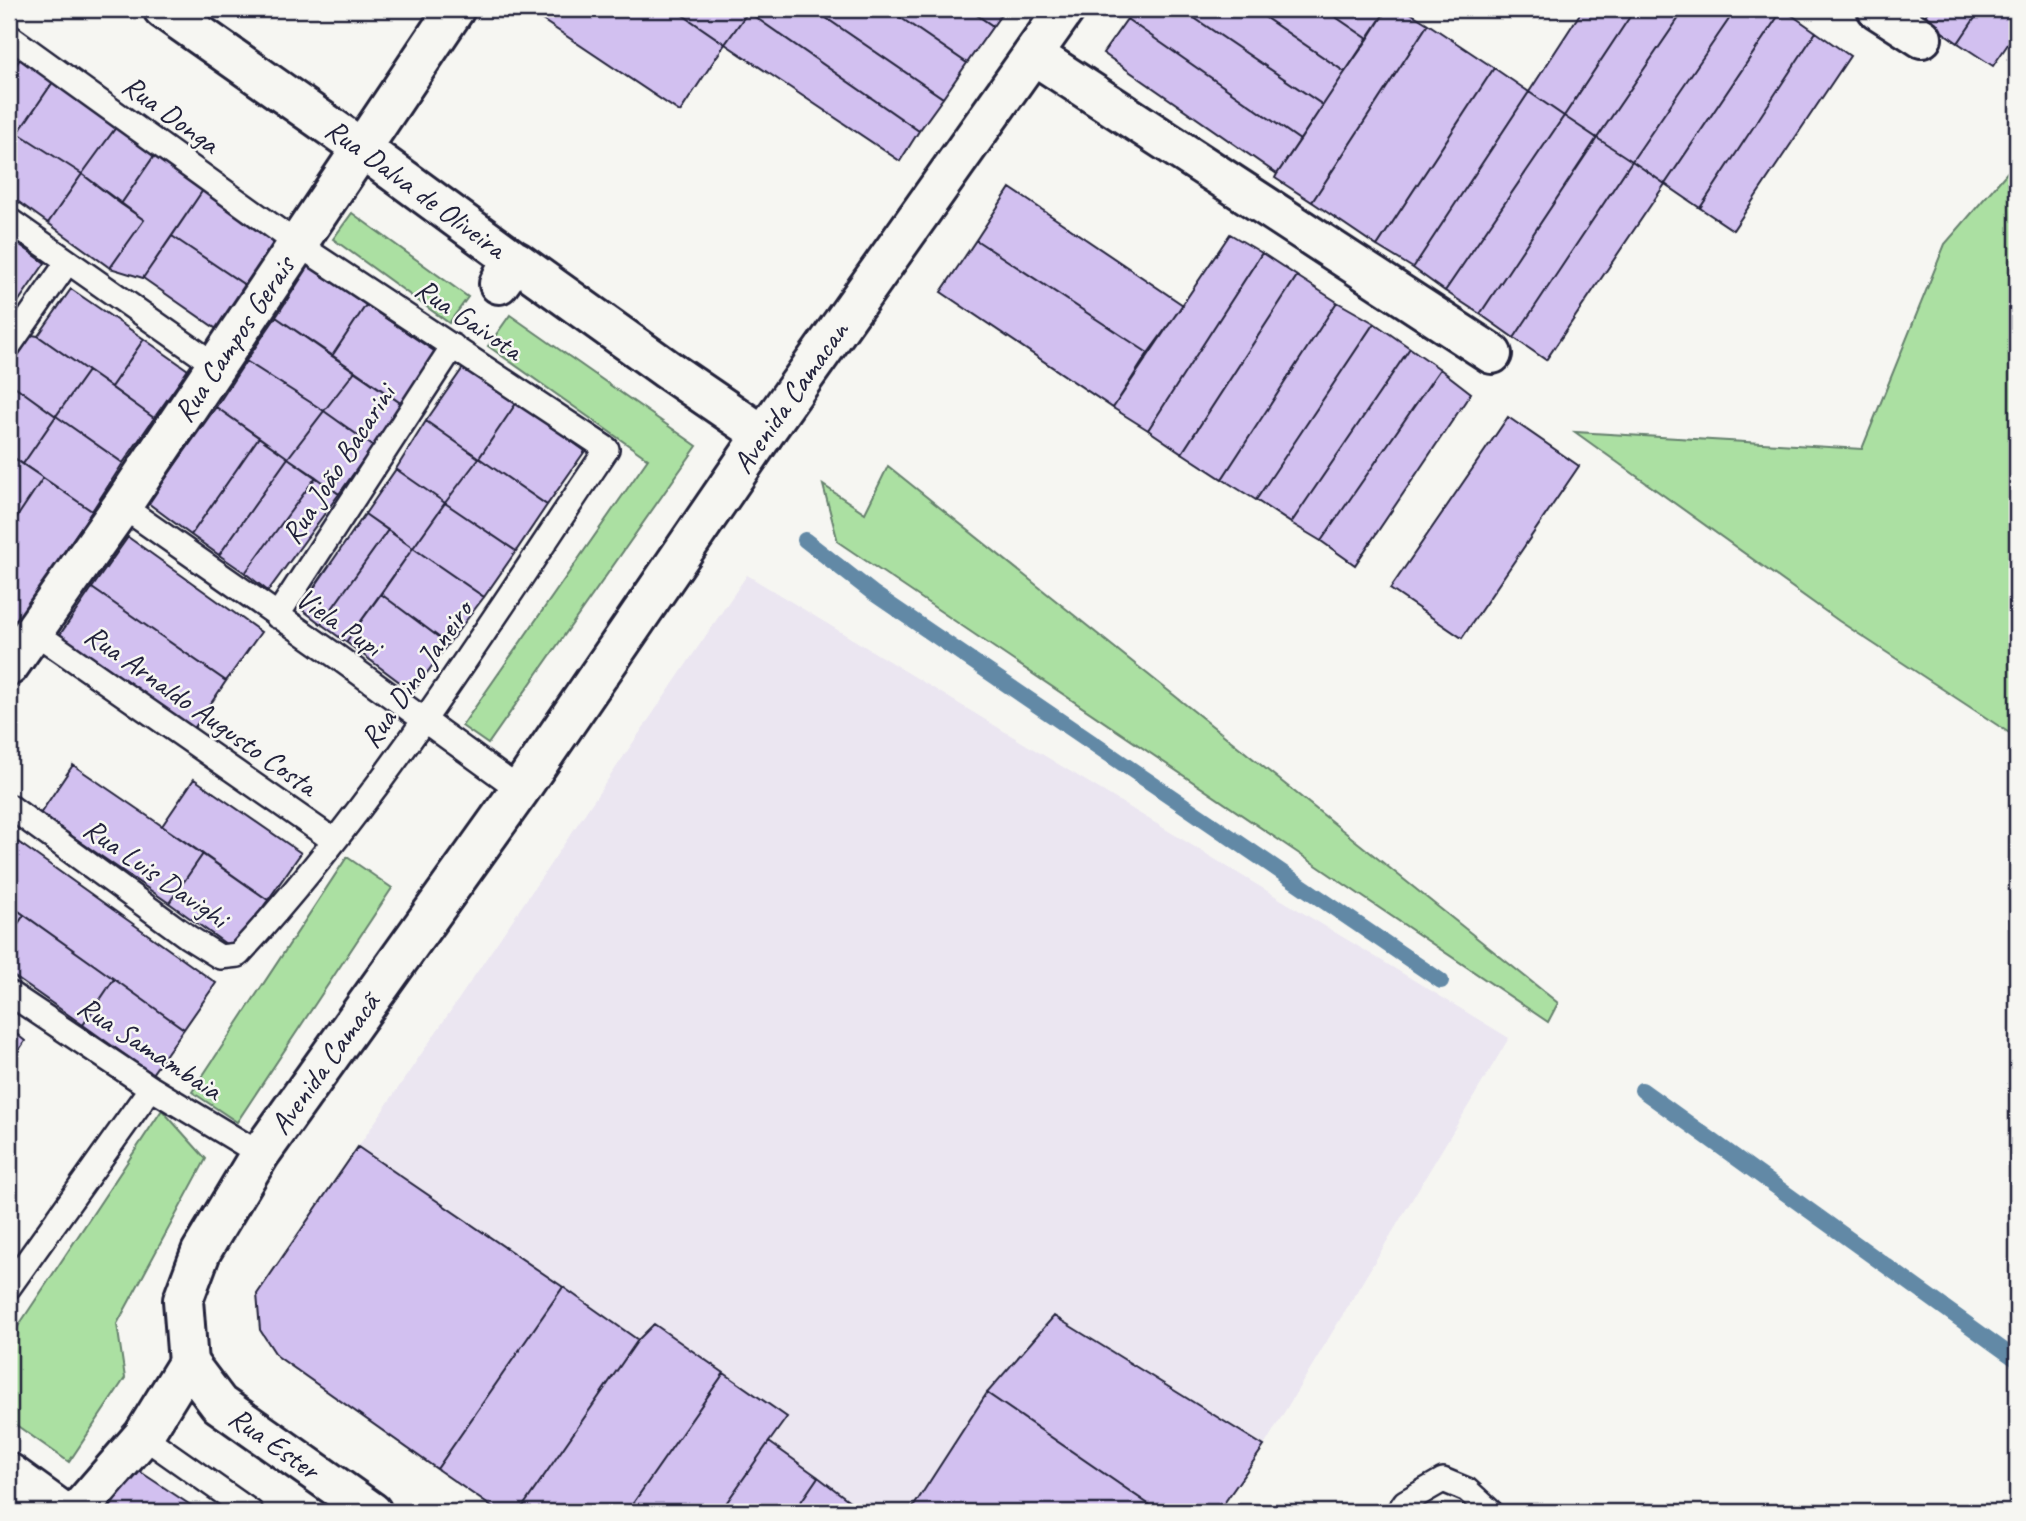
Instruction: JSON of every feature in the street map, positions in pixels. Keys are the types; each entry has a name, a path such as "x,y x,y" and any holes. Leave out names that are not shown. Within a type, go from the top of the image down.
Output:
{"street":[{"name":"Rua Dalva de Oliveira","path":"163,9 361,148 511,258 499,284 516,261 763,435"},
{"name":"Rua Campos Gerais","path":"9,666 122,506 455,9"},
{"name":"Avenida Camacan","path":"520,790 763,435 1065,9"},
{"path":"1877,9 1922,38"},
{"path":"1034,55 1492,354"},
{"name":"Avenida Camacã","path":"188,1363 183,1300 201,1252 260,1154 520,790"},
{"path":"77,1512 143,1436 188,1363"},
{"name":"Rua Ester","path":"188,1363 219,1404 372,1512"},
{"path":"9,1473 63,1512"}],"lane":[{"name":"Rua Donga","path":"9,36 296,243"},
{"path":"9,220 215,365"},
{"name":"Rua Gaivota","path":"296,243 607,449"},
{"path":"9,346 67,262"},
{"name":"Rua João Bacarini","path":"276,616 453,346"},
{"name":"Rua Dino Janeiro","path":"265,927 305,879 424,721 607,449"},
{"name":"Viela Pupi","path":"122,506 336,656 520,790"},
{"name":"Rua Arnaldo Augusto Costa","path":"33,631 333,840"},
{"name":"Rua Luis Davighi","path":"9,806 188,937 220,957 238,955 265,927"},
{"name":"Rua Samambaia","path":"9,994 151,1088 260,1154"},
{"path":"9,1287 151,1088"},
{"path":"143,1436 251,1512"},
{"path":"1398,1512 1405,1502 1443,1480 1467,1490 1490,1512"}],"shaded area":[{"path":"747,575 1509,1038 1264,1446 1054,1316 987,1393 918,1512 865,1512 769,1442 786,1416 655,1324 638,1340 358,1147"}],"green space":[{"path":"2017,161 2017,738 1839,621 1575,432 1862,449 1945,244"},
{"path":"352,213 468,297 449,323 333,239"},
{"path":"510,315 697,446 488,744 462,726 648,459 488,346"},
{"path":"888,466 1558,1003 1548,1022 838,542 823,485 865,513"},
{"path":"347,857 392,888 237,1122 192,1092"},
{"path":"162,1110 206,1159 117,1324 125,1378 69,1462 9,1420 9,1340"}],"building":[{"path":"526,9 674,9 725,44 680,112"},
{"path":"674,9 744,9 748,12 725,44"},
{"path":"750,9 813,9 943,98 919,131 748,12"},
{"path":"813,9 888,9 967,63 943,98"},
{"path":"888,9 968,9 993,26 967,63"},
{"path":"968,9 1005,9 993,26"},
{"path":"1134,9 1181,9 1323,105 1300,140 1127,19"},
{"path":"1181,9 1253,9 1345,72 1323,105"},
{"path":"1253,9 1324,9 1368,39 1345,72"},
{"path":"1324,9 1387,9 1368,39"},
{"path":"1387,9 1404,9 1428,24 1312,202 1275,178"},
{"path":"1583,9 1635,9 1564,116 1529,92"},
{"path":"1635,9 1685,9 1597,138 1564,116"},
{"path":"1685,9 1736,9 1632,161 1597,138"},
{"path":"1736,9 1783,9 1665,184 1632,161"},
{"path":"1783,9 1816,32 1700,208 1665,184"},
{"path":"1930,9 1981,9 1958,43 1923,18"},
{"path":"1981,9 2017,9 2017,31 1993,66 1958,43"},
{"path":"748,12 919,131 900,161 725,44"},
{"path":"1127,19 1300,140 1277,174 1103,53"},
{"path":"1428,24 1494,68 1377,246 1312,202"},
{"path":"1816,32 1850,56 1733,230 1700,208"},
{"path":"9,51 20,59 9,75"},
{"path":"20,59 53,82 18,133 9,126 9,75"},
{"path":"1494,68 1529,92 1413,268 1377,246"},
{"path":"53,82 117,126 82,174 18,133"},
{"path":"1529,92 1564,116 1445,291 1413,268"},
{"path":"1564,116 1597,138 1480,314 1445,291"},
{"path":"117,126 156,153 121,204 82,174"},
{"path":"18,133 82,174 48,223 9,195 9,146"},
{"path":"1597,138 1632,161 1514,338 1480,314"},
{"path":"156,153 205,187 143,278 110,268 144,220 121,204"},
{"path":"1632,161 1665,184 1546,360 1514,338"},
{"path":"82,174 144,220 110,268 48,223"},
{"path":"205,187 280,237 248,287 172,236"},
{"path":"1010,188 1183,305 1148,353 976,240"},
{"path":"1230,234 1262,253 1148,430 1113,408"},
{"path":"172,236 248,287 218,330 143,278"},
{"path":"9,237 45,263 9,315"},
{"path":"976,240 1148,353 1113,408 941,292"},
{"path":"1262,253 1297,276 1182,453 1148,430"},
{"path":"309,266 366,305 332,356 276,317"},
{"path":"1297,276 1337,302 1222,479 1182,453"},
{"path":"71,289 144,339 111,387 38,336"},
{"path":"1337,302 1374,323 1256,500 1222,479"},
{"path":"366,305 437,353 402,404 332,356"},
{"path":"276,317 355,371 324,411 246,361"},
{"path":"1374,323 1410,348 1291,523 1256,500"},
{"path":"32,335 38,336 88,371 56,416 9,382 9,368"},
{"path":"144,339 188,370 154,418 111,387"},
{"path":"1410,348 1440,369 1321,541 1291,523"},
{"path":"246,361 324,411 288,458 216,407"},
{"path":"465,365 517,402 479,458 426,421"},
{"path":"1440,369 1471,393 1355,565 1321,541"},
{"path":"88,371 154,418 123,463 56,416"},
{"path":"355,371 402,404 373,446 324,411"},
{"path":"9,382 56,416 23,464 9,454"},
{"path":"517,402 585,451 547,505 479,458"},
{"path":"216,407 259,437 191,535 148,503"},
{"path":"324,411 373,446 339,494 288,458"},
{"path":"56,416 123,463 92,511 23,464"},
{"path":"1508,417 1579,466 1462,638 1390,589"},
{"path":"426,421 479,458 445,503 396,469"},
{"path":"259,437 288,458 219,555 191,535"},
{"path":"9,455 43,478 9,529"},
{"path":"288,458 316,477 245,573 219,555"},
{"path":"479,458 547,505 516,551 445,503"},
{"path":"396,469 445,503 413,548 365,514"},
{"path":"316,477 339,494 268,591 245,573"},
{"path":"43,478 92,511 9,634 9,529"},
{"path":"445,503 516,551 484,597 413,548"},
{"path":"365,514 388,530 321,624 300,608"},
{"path":"388,530 413,548 346,642 321,624"},
{"path":"128,537 261,632 226,681 92,588"},
{"path":"413,548 484,597 448,644 381,594"},
{"path":"92,588 226,681 193,730 59,636"},
{"path":"381,594 448,644 413,692 346,642"},
{"path":"73,765 203,854 169,903 40,814"},
{"path":"194,779 301,853 268,900 162,826"},
{"path":"18,842 216,983 184,1029 9,904 9,856"},
{"path":"203,854 268,900 233,949 169,903"},
{"path":"9,904 24,915 9,937"},
{"path":"24,915 114,979 83,1025 9,973 9,937"},
{"path":"114,979 184,1029 152,1074 83,1025"},
{"path":"9,1028 25,1041 9,1065"},
{"path":"358,1147 563,1287 437,1469 277,1356 260,1330 257,1294"},
{"path":"563,1287 638,1340 519,1512 499,1512 437,1469"},
{"path":"1054,1316 1264,1446 1218,1512 1160,1512 987,1393"},
{"path":"654,1324 724,1373 627,1512 519,1512 638,1340"},
{"path":"724,1373 787,1417 720,1512 627,1512"},
{"path":"987,1393 1160,1512 910,1512"},
{"path":"769,1442 818,1477 794,1512 720,1512"},
{"path":"136,1469 201,1512 107,1512"},
{"path":"818,1477 864,1512 794,1512"}],"waterway":[{"path":"805,540 873,593 1441,981"},
{"path":"1642,1090 2017,1360"}]}
